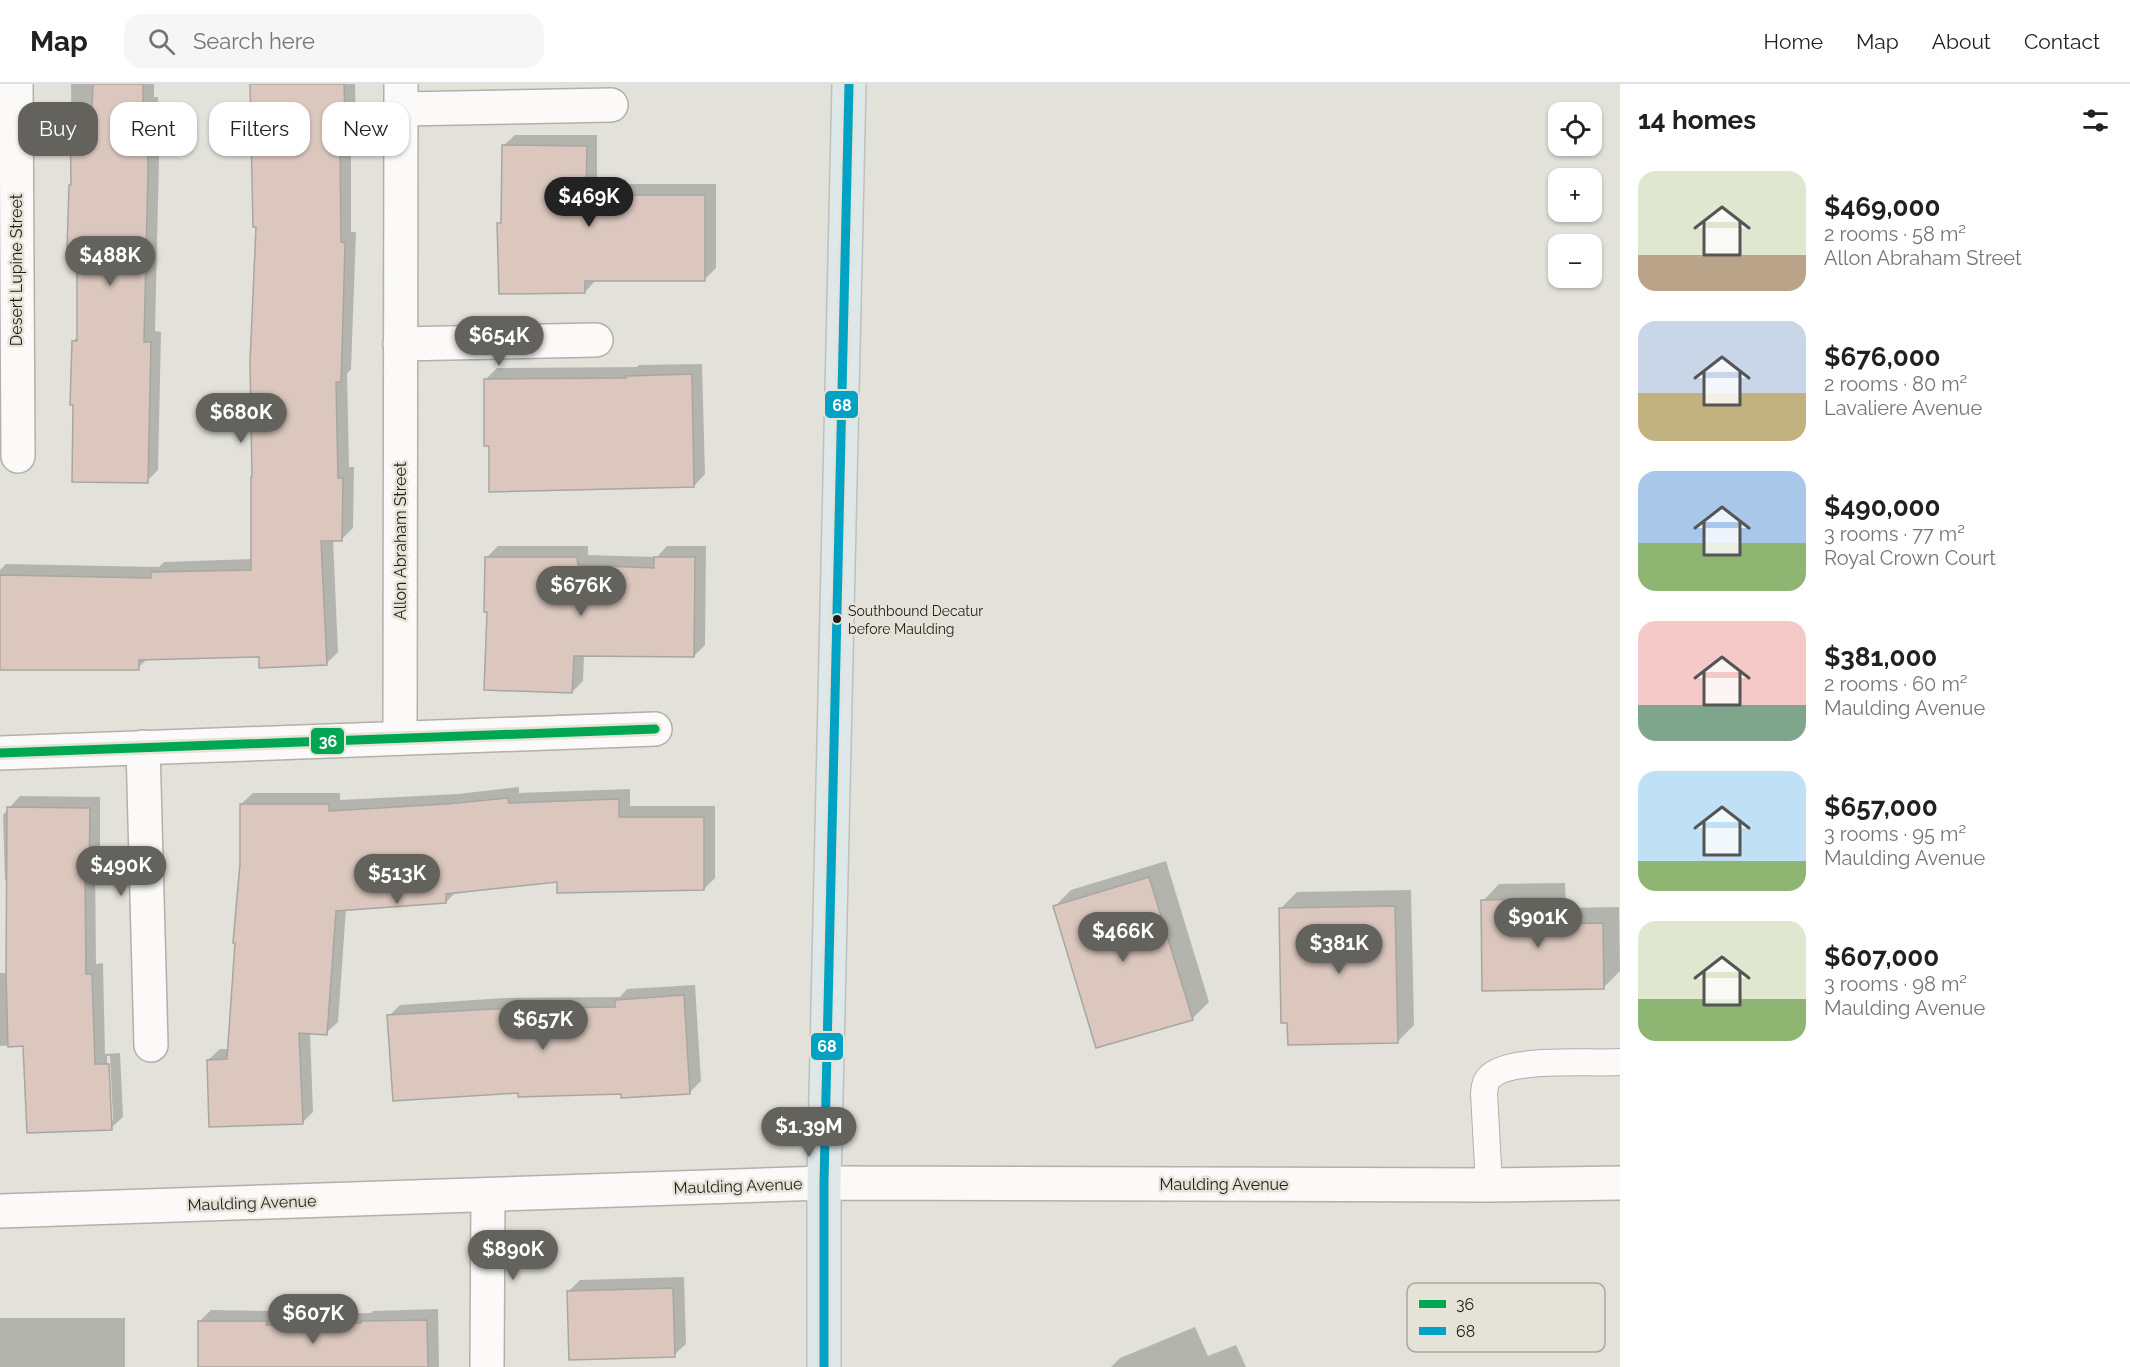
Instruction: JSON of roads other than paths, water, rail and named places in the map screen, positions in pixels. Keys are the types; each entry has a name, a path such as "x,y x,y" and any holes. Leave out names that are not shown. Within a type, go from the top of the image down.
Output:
{"main road":[{"path":"824,1367 824,1183 849,84"}],"street":[{"name":"Desert Lupine Street","path":"16,84 8,231 18,456"},
{"name":"Allon Abraham Street","path":"400,738 402,97 611,105"},
{"path":"400,344 596,340"},
{"path":"0,753 655,729"},
{"path":"143,747 151,1045"},
{"name":"Maulding Avenue","path":"0,1211 824,1183 1489,1185 1620,1183"},
{"path":"487,1367 488,1196"}],"lane":[{"path":"1489,1185 1484,1093 1489,1077 1501,1069 1542,1064 1620,1062"}],"place":[{"name":"Southbound Decatur before Maulding","path":"837,619"}]}
